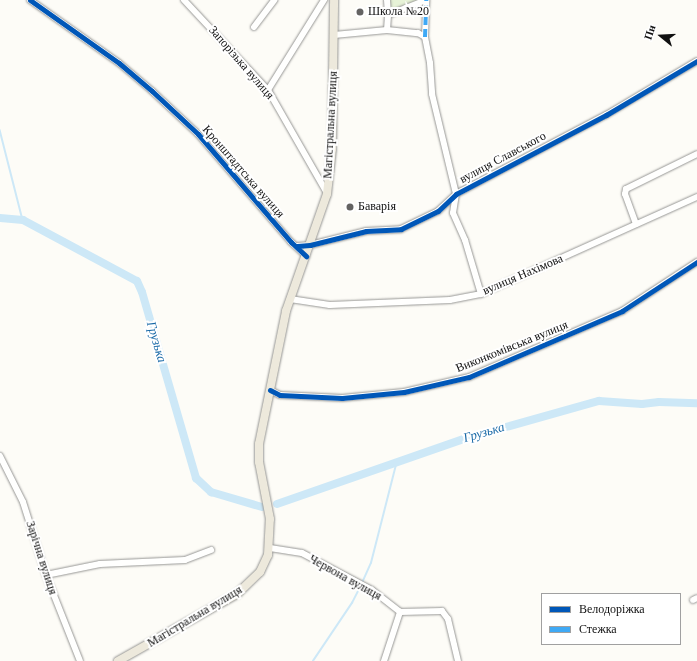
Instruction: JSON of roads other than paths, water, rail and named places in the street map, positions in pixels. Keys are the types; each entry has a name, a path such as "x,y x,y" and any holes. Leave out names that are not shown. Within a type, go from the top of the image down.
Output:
{"main road":[{"name":"Магістральна вулиця","path":"118,661 237,594 260,572 270,548 270,520 259,462 259,444 290,299 327,194 332,149 334,0"}],"street":[{"name":"Кронштадтська вулиця","path":"30,0 119,63 152,91 198,134 306,256"},
{"name":"Запорізька вулиця","path":"184,0 268,90 327,194"},
{"path":"254,27 274,0"},
{"path":"268,90 324,0"},
{"path":"387,0 387,30"},
{"path":"388,15 426,0 425,38 430,63 432,94 456,194 453,213 465,240 481,294"},
{"path":"334,35 387,30 418,33 425,38"},
{"name":"вулиця Славського","path":"297,246 310,245 366,231 401,229 438,211 456,194 606,115 697,62"},
{"path":"636,224 625,194 626,189 697,154"},
{"name":"вулиця Нахімова","path":"290,299 330,305 450,300 481,294 697,197"},
{"name":"Виконкомівська вулиця","path":"270,390 280,395 342,398 404,392 469,377 622,311 697,262"},
{"name":"Зарічна вулиця","path":"0,456 23,502 46,575 80,661"},
{"name":"Червона вулиця","path":"270,548 302,553 372,590 400,612"},
{"path":"46,575 100,564 185,560 211,550"},
{"path":"384,661 400,612 442,611 448,619 458,661"}],"waterway":[{"path":"0,130 23,220"},
{"name":"Грузька","path":"0,218 23,220 137,281 142,292 196,478 211,492 262,507"},
{"name":"Грузька","path":"277,504 467,438 599,401 642,404 659,402 697,403"},
{"path":"362,583 371,563 397,461"},
{"path":"313,661 352,603 360,587"}],"place":[{"name":"Школа №20","path":"360,12"},
{"name":"Баварія","path":"350,207"}]}
